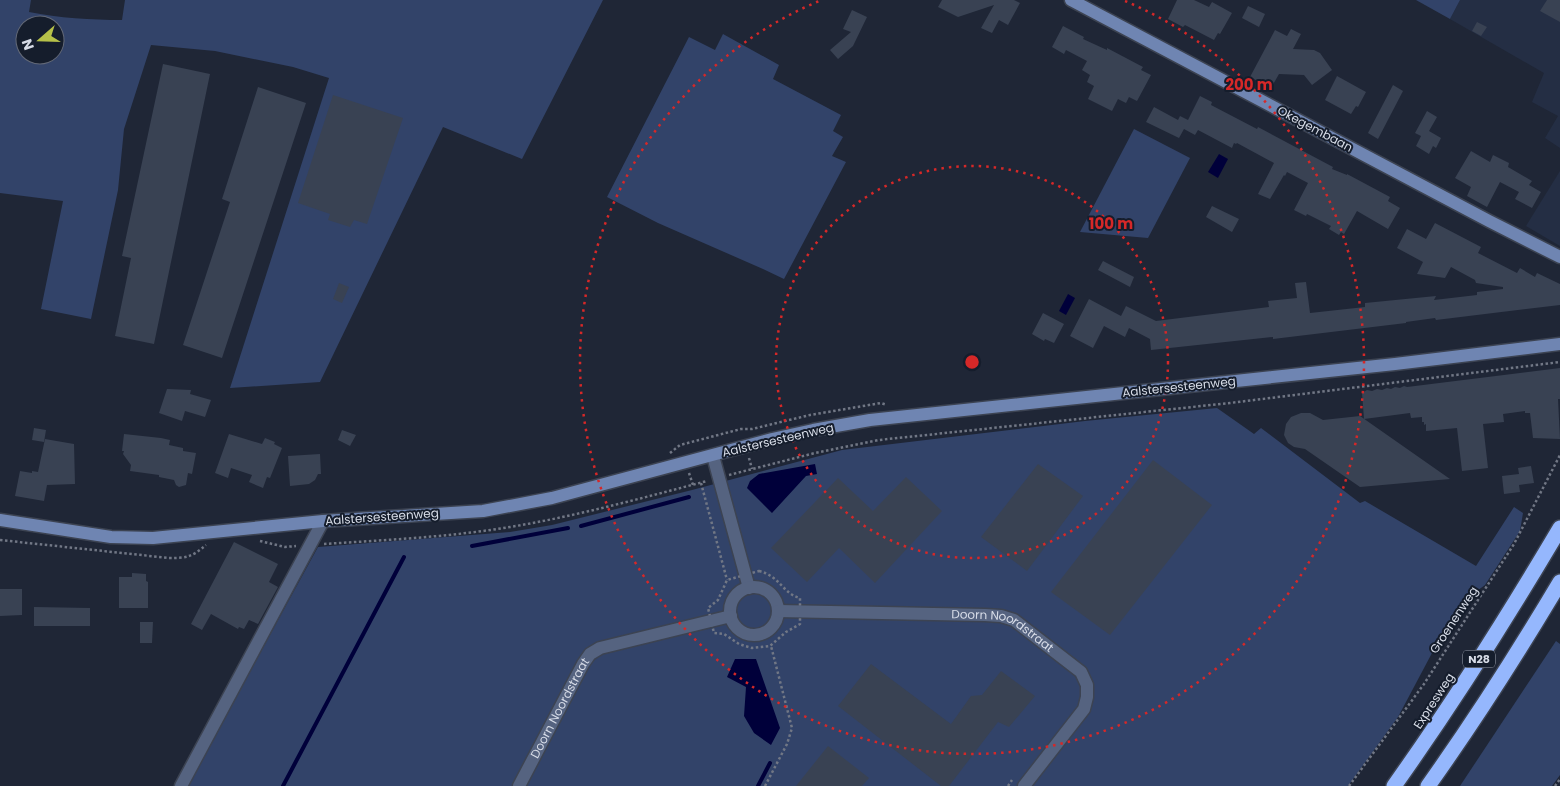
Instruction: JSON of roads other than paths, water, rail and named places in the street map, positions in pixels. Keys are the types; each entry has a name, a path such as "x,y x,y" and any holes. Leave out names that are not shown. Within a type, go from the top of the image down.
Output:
{"highway":[{"name":"Expresweg","path":"1394,786 1426,742 1511,610 1560,528"},
{"name":"N28","path":"1428,786 1454,749 1560,582"}],"main road":[{"name":"Okegembaan","path":"1071,0 1488,222 1560,257"},
{"name":"Aalstersesteenweg","path":"0,520 111,537 153,538 323,521 483,511 552,498 772,439 870,420 1385,365 1560,344"}],"street":[{"path":"713,456 749,588"},
{"path":"181,786 323,521"},
{"path":"757,587 764,589 777,604 778,610 777,618 770,629 764,633 754,635 746,634 740,630 735,625 731,616 733,599 741,591 749,588 757,587"},
{"name":"Doorn Noordstraat","path":"778,610 1001,616 1014,620 1081,672 1087,686 1084,709 1019,782"},
{"name":"Doorn Noordstraat","path":"519,786 590,654 600,648 731,616"}],"waterway":[{"path":"581,526 689,497"},
{"path":"472,546 568,528"},
{"path":"283,786 404,557"},
{"path":"758,786 770,763"}]}
